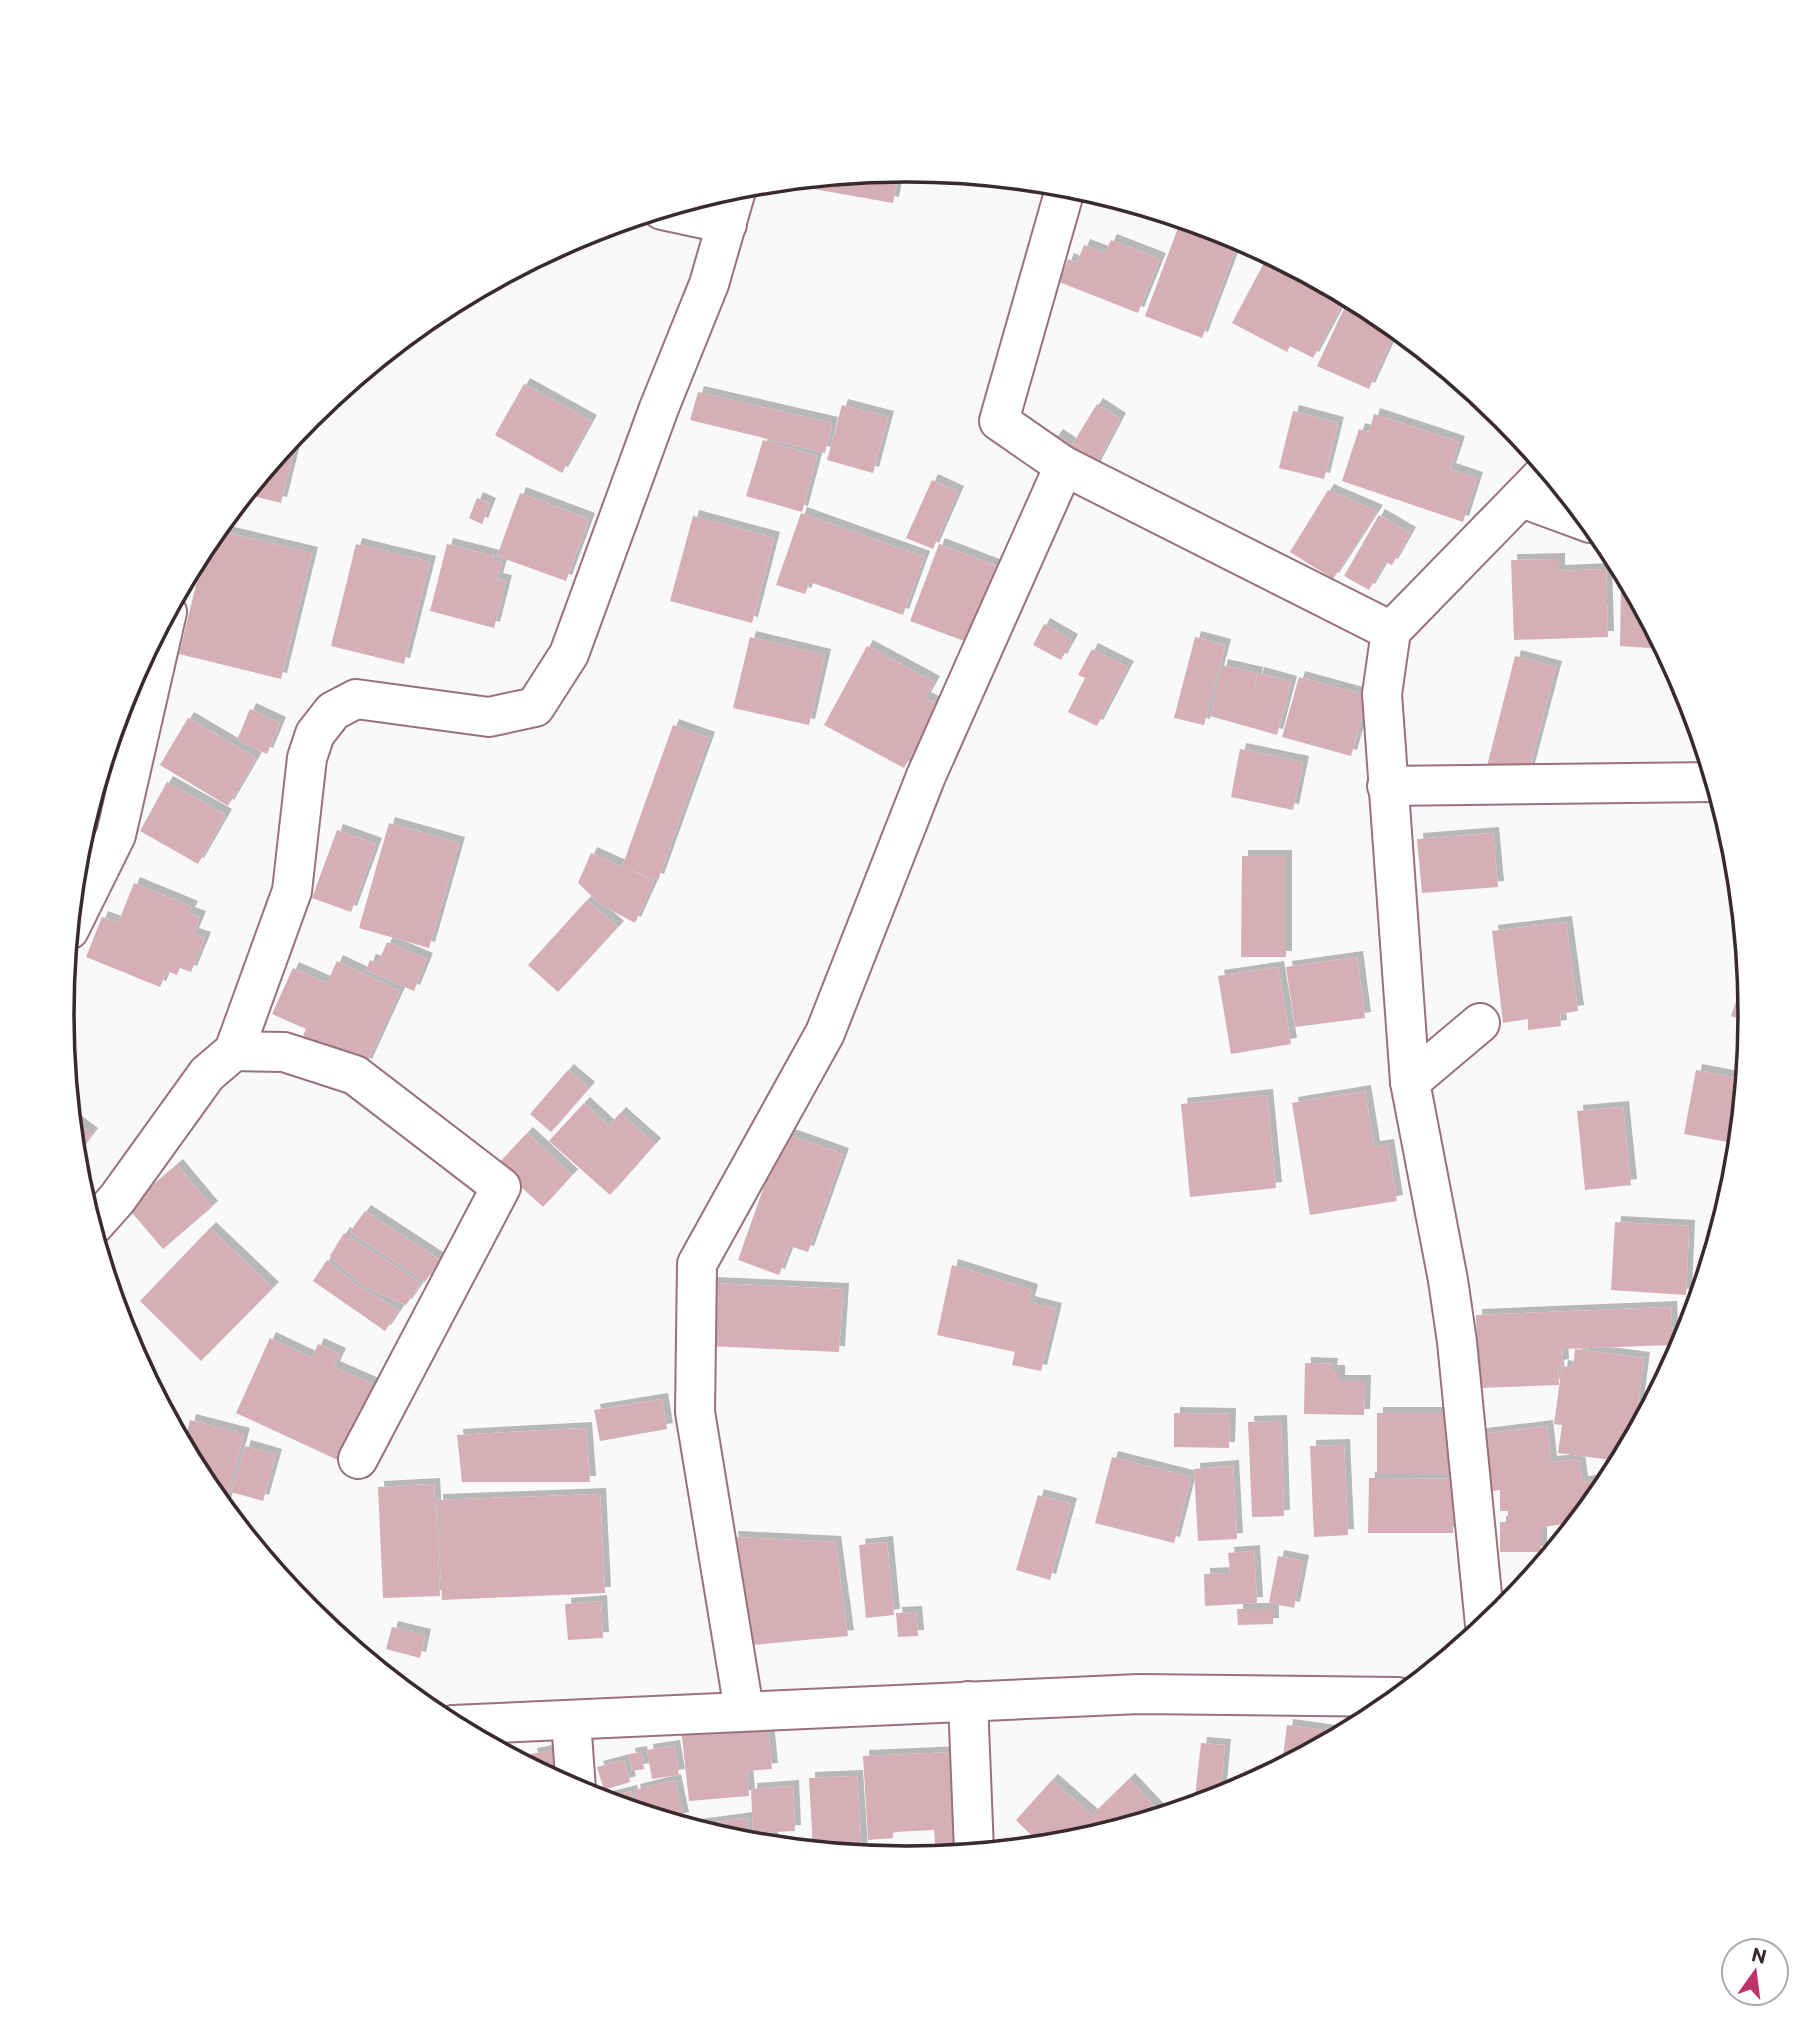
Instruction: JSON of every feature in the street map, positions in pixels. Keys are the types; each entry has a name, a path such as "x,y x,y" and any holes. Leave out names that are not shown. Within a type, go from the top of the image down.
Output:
{"street":[{"path":"1063,197 999,421 1064,466 1391,631"},
{"path":"99,1219 117,1199 208,1074 234,1051 292,891 307,758 315,734 333,711 356,699 489,717 535,707 569,654 659,408 709,284 733,200"},
{"path":"678,214 727,224"},
{"path":"744,1710 695,1412 697,1264 825,1033 926,776 1064,466"},
{"path":"1484,1612 1457,1342 1448,1280 1410,1082 1382,694 1391,631 1534,484 1563,504"},
{"path":"81,906 116,835 159,645"},
{"path":"1387,786 1704,782"},
{"path":"1410,1082 1480,1023"},
{"path":"234,1051 284,1052 355,1075 501,1187 358,1459"},
{"path":"472,1724 1139,1694 1370,1705"},
{"path":"968,1701 974,1843"},
{"path":"571,1720 575,1777"}],"building":[{"path":"897,182 893,203 808,188"},
{"path":"1178,228 1235,250 1202,338 1145,316"},
{"path":"1111,240 1160,259 1138,313 1059,282 1068,259 1077,263 1084,245 1105,253"},
{"path":"1264,264 1342,305 1313,358 1290,346 1287,352 1232,323"},
{"path":"1345,307 1392,339 1369,389 1317,366"},
{"path":"524,384 591,421 562,473 495,435"},
{"path":"698,392 832,423 825,453 690,420"},
{"path":"1097,404 1120,419 1092,472 1047,450 1057,435 1072,445"},
{"path":"842,405 888,417 873,473 827,460"},
{"path":"1293,411 1338,423 1324,479 1279,468"},
{"path":"1374,414 1459,442 1450,469 1477,478 1463,522 1342,481 1359,429 1369,432"},
{"path":"763,440 817,456 802,512 746,496"},
{"path":"294,450 281,503 254,496"},
{"path":"932,480 958,492 933,549 906,538"},
{"path":"1328,490 1377,511 1333,579 1290,552"},
{"path":"520,493 589,519 566,581 497,556"},
{"path":"477,498 490,504 482,524 469,518"},
{"path":"801,513 924,557 903,615 810,582 805,594 776,585"},
{"path":"1379,515 1410,533 1392,565 1385,562 1369,590 1344,576"},
{"path":"693,516 774,538 752,623 670,601"},
{"path":"228,533 312,553 281,679 179,654 198,578"},
{"path":"356,544 430,562 404,664 331,646"},
{"path":"447,544 494,556 493,560 502,562 497,579 506,581 494,628 430,611"},
{"path":"939,544 996,566 967,642 910,621"},
{"path":"1559,559 1559,571 1606,569 1608,637 1514,640 1511,560"},
{"path":"1621,590 1653,648 1620,646"},
{"path":"1044,624 1072,640 1061,660 1033,645"},
{"path":"750,637 825,655 809,725 733,708"},
{"path":"1195,637 1225,645 1204,725 1174,718"},
{"path":"867,646 934,682 925,698 939,705 904,768 824,725"},
{"path":"1092,649 1128,667 1097,726 1068,712 1085,678 1078,675"},
{"path":"1515,656 1556,667 1524,788 1484,778"},
{"path":"1222,665 1257,673 1251,701 1258,673 1291,682 1277,735 1210,716"},
{"path":"1299,677 1368,696 1351,756 1282,737"},
{"path":"250,709 280,723 267,754 237,740"},
{"path":"188,718 256,758 228,806 160,765"},
{"path":"673,725 709,738 658,880 622,867"},
{"path":"1240,749 1303,762 1293,810 1231,797"},
{"path":"167,782 226,815 198,864 140,831"},
{"path":"389,823 459,843 429,948 359,928"},
{"path":"337,830 376,844 351,912 312,898"},
{"path":"1493,833 1498,887 1422,893 1417,839"},
{"path":"591,853 654,881 635,923 601,905 578,883"},
{"path":"1242,856 1286,856 1286,957 1241,957"},
{"path":"134,883 192,907 189,913 200,917 193,934 205,938 191,972 180,968 177,975 167,971 160,987 86,957 102,917 118,923"},
{"path":"587,900 618,927 558,992 528,965"},
{"path":"1566,922 1578,1011 1560,1014 1561,1026 1528,1030 1528,1019 1503,1023 1492,931"},
{"path":"387,942 427,959 414,991 366,970 370,960 378,963"},
{"path":"1357,957 1365,1018 1295,1027 1286,967"},
{"path":"337,961 400,991 366,1065 303,1036 306,1029 272,1014 293,968 327,983"},
{"path":"1278,967 1291,1044 1231,1054 1218,976"},
{"path":"1737,997 1738,1018 1731,1016"},
{"path":"568,1070 589,1088 551,1132 530,1114"},
{"path":"1696,1070 1735,1077 1727,1142 1684,1134"},
{"path":"1365,1091 1374,1147 1388,1145 1397,1201 1310,1215 1292,1103"},
{"path":"1267,1095 1276,1188 1190,1197 1181,1104"},
{"path":"584,1103 609,1126 620,1113 655,1144 610,1195 549,1141"},
{"path":"1623,1107 1631,1185 1585,1190 1577,1111"},
{"path":"81,1126 92,1134 84,1144"},
{"path":"527,1133 572,1175 543,1207 497,1165"},
{"path":"783,1133 843,1154 808,1252 790,1246 779,1275 738,1260"},
{"path":"177,1165 212,1207 163,1249 127,1207"},
{"path":"365,1211 440,1260 425,1282 350,1232"},
{"path":"1615,1222 1689,1226 1686,1295 1611,1290"},
{"path":"210,1228 273,1288 201,1361 140,1301"},
{"path":"344,1233 421,1283 406,1305 364,1287 330,1256"},
{"path":"327,1260 359,1287 399,1310 385,1331 313,1281"},
{"path":"952,1265 1032,1290 1029,1302 1056,1309 1041,1371 1012,1365 1015,1352 937,1335"},
{"path":"709,1283 843,1289 839,1352 707,1346"},
{"path":"1671,1307 1672,1335 1668,1345 1562,1349 1563,1365 1558,1366 1559,1385 1479,1388 1476,1315"},
{"path":"270,1338 312,1358 318,1344 340,1354 334,1367 375,1385 340,1461 236,1413"},
{"path":"1575,1349 1644,1358 1637,1409 1607,1459 1558,1453 1562,1425 1554,1424 1562,1366 1573,1368"},
{"path":"1305,1363 1332,1364 1331,1371 1339,1371 1339,1381 1365,1381 1364,1415 1304,1414"},
{"path":"662,1399 667,1429 600,1441 594,1410"},
{"path":"1174,1413 1230,1414 1229,1448 1174,1447"},
{"path":"1377,1413 1451,1413 1452,1474 1377,1474"},
{"path":"190,1420 244,1434 227,1495 214,1476 187,1433"},
{"path":"1281,1421 1284,1516 1252,1517 1248,1422"},
{"path":"1547,1426 1551,1462 1579,1459 1582,1482 1594,1481 1562,1524 1541,1527 1540,1552 1500,1552 1500,1522 1508,1522 1508,1511 1500,1511 1500,1490 1480,1493 1473,1435"},
{"path":"586,1428 590,1482 462,1482 457,1435"},
{"path":"1344,1445 1348,1535 1314,1537 1310,1446"},
{"path":"245,1446 276,1455 263,1501 231,1492"},
{"path":"1112,1457 1191,1477 1174,1543 1095,1523"},
{"path":"1233,1466 1237,1539 1198,1541 1194,1469"},
{"path":"1369,1478 1453,1479 1453,1533 1368,1533"},
{"path":"434,1484 440,1596 383,1598 378,1487"},
{"path":"600,1494 605,1593 442,1600 437,1500"},
{"path":"1038,1495 1071,1504 1050,1580 1016,1570"},
{"path":"732,1537 835,1542 848,1636 743,1646"},
{"path":"887,1542 894,1615 866,1618 859,1545"},
{"path":"1254,1551 1257,1603 1205,1606 1204,1574 1230,1573 1228,1553"},
{"path":"1278,1556 1303,1561 1294,1608 1269,1603"},
{"path":"601,1601 603,1638 568,1640 565,1604"},
{"path":"1237,1609 1273,1609 1273,1624 1238,1625"},
{"path":"916,1612 918,1636 898,1637 896,1613"},
{"path":"392,1627 425,1635 420,1658 386,1649"},
{"path":"767,1719 772,1769 747,1771 749,1796 689,1801 681,1728"},
{"path":"1287,1725 1328,1731 1321,1735 1283,1755"},
{"path":"1201,1743 1225,1745 1221,1784 1195,1794"},
{"path":"674,1746 679,1775 652,1779 647,1750"},
{"path":"558,1749 561,1771 532,1757 531,1754"},
{"path":"641,1752 644,1769 632,1771 629,1754"},
{"path":"956,1752 961,1843 935,1844 934,1830 893,1832 893,1838 868,1840 863,1756"},
{"path":"624,1760 630,1782 604,1789 597,1767"},
{"path":"857,1776 861,1844 813,1840 809,1778"},
{"path":"1129,1779 1156,1807 1121,1818 1032,1836 1016,1820 1052,1780 1092,1815"},
{"path":"675,1780 683,1816 637,1802 634,1790"},
{"path":"793,1786 795,1831 753,1832 751,1789"},
{"path":"631,1791 633,1800 618,1794"},
{"path":"747,1818 749,1831 743,1830 711,1823"}]}
